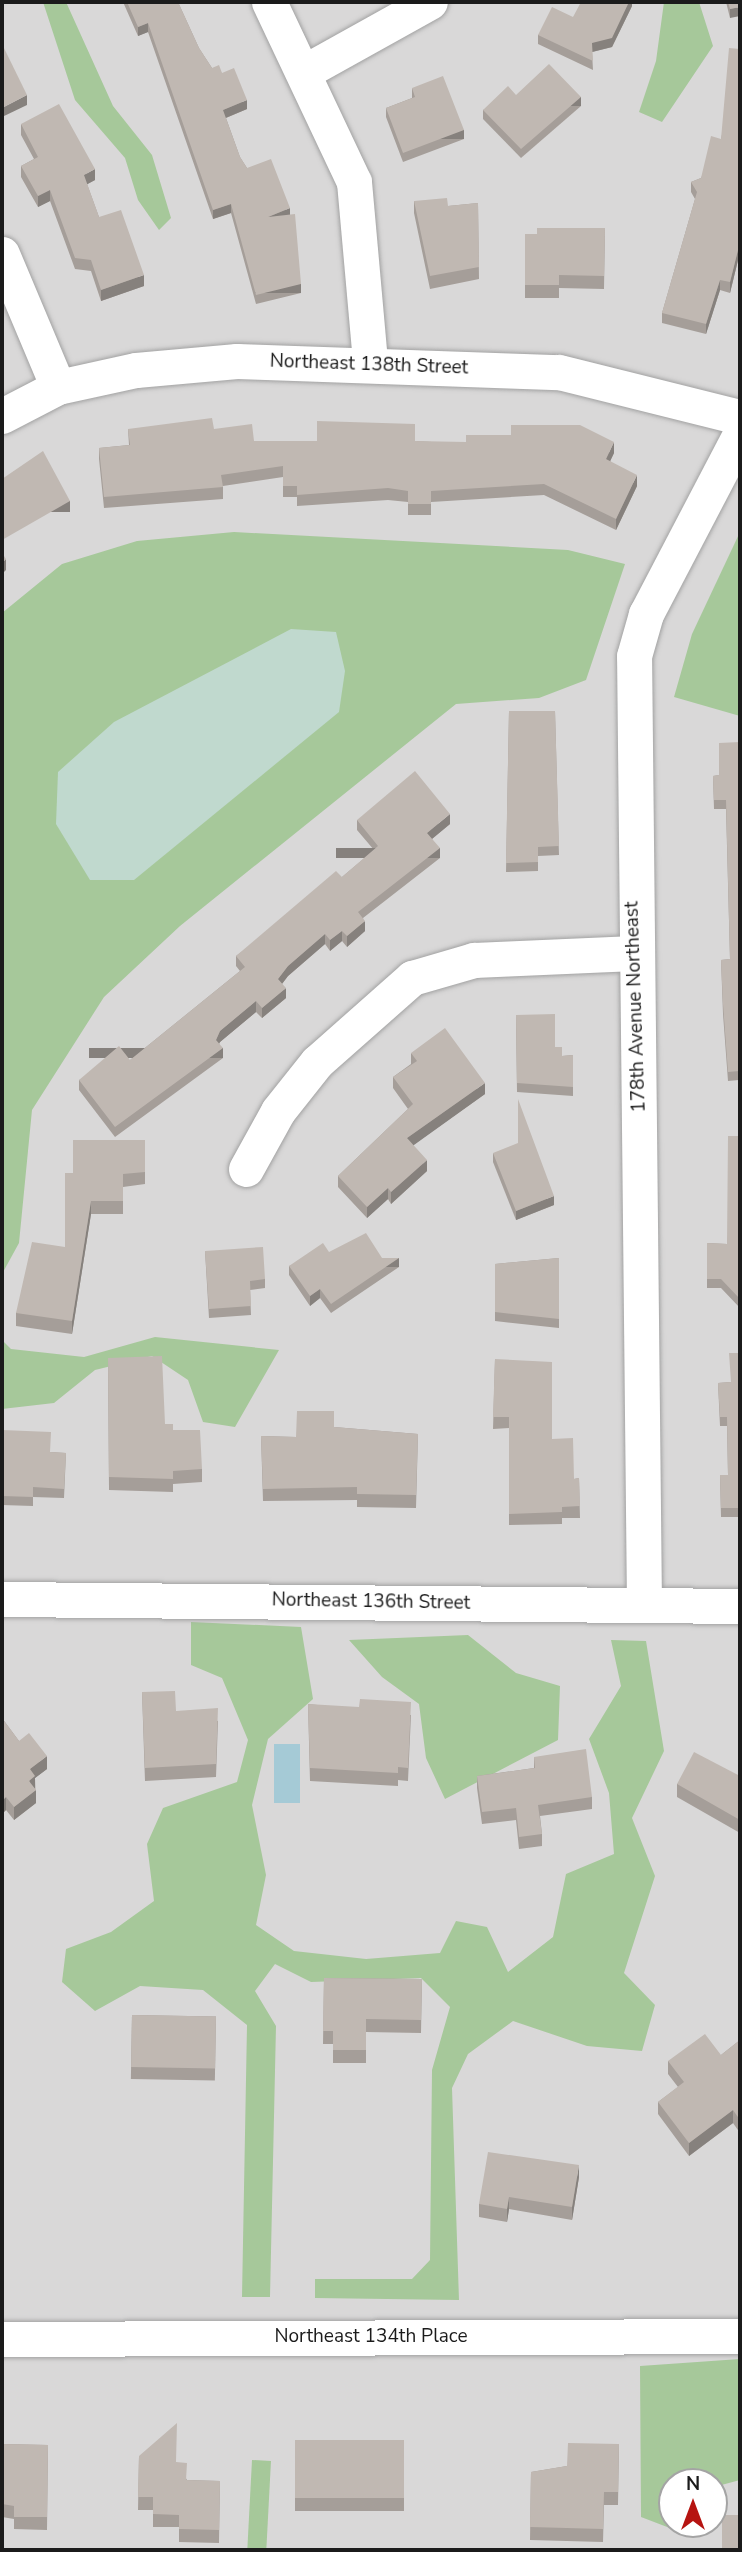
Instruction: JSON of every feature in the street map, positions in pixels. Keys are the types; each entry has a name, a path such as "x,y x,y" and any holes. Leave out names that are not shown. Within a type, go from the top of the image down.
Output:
{"street":[{"path":"269,2 354,183 370,363"},
{"path":"304,72 430,2"},
{"path":"2,254 58,387"},
{"name":"Northeast 138th Street","path":"2,416 58,387 136,370 237,361 370,363 559,372 740,417"},
{"name":"178th Avenue Northeast","path":"644,1605 644,1240 634,953 634,656 646,614 740,434"},
{"path":"246,1169 278,1111 317,1062 412,978 474,960 634,953"},
{"name":"Northeast 136th Street","path":"2,1599 740,1606"},
{"name":"Northeast 134th Place","path":"2,2339 740,2336"}],"shaded area":[{"path":"2,2 740,2 740,2550 2,2550"}],"green space":[{"path":"43,2 66,2 113,106 152,155 171,218 159,230 138,200 125,158 75,100"},
{"path":"664,2 699,2 713,46 662,122 639,112 656,61"},
{"path":"234,532 568,550 625,564 586,680 539,698 456,704 180,926 104,997 32,1110 19,1243 2,1274 2,613 62,564 137,541"},
{"path":"740,532 740,716 674,697 692,634"},
{"path":"291,629 336,632 345,671 339,712 134,880 90,880 56,824 58,772 114,722"},
{"path":"155,1337 279,1350 235,1427 203,1422 188,1380 152,1356 95,1370 54,1403 2,1409 2,1340 11,1349 84,1357"},
{"path":"191,1622 301,1627 313,1699 268,1739 252,1805 266,1875 256,1925 294,1951 366,1959 440,1953 456,1921 487,1927 508,1972 553,1937 566,1874 614,1854 609,1793 589,1739 621,1686 611,1640 646,1641 664,1751 632,1818 655,1876 624,1973 655,2005 642,2051 587,2046 513,2021 468,2054 452,2088 459,2300 315,2298 315,2279 412,2279 430,2260 432,2070 450,2007 421,1978 311,1982 275,1964 255,1991 276,2026 270,2297 242,2297 247,2025 203,1990 140,1986 95,2011 62,1982 66,1949 111,1932 154,1901 147,1844 163,1808 237,1782 248,1740 222,1678 191,1665"},
{"path":"468,1635 516,1673 560,1686 558,1740 445,1799 426,1758 419,1704 382,1677 349,1640"},
{"path":"740,2359 740,2480 728,2483 728,2468 658,2468 658,2524 641,2517 640,2366"},
{"path":"252,2460 271,2461 266,2550 247,2550"}],"water":[{"path":"274,1744 300,1744 300,1803 274,1803"}],"building":[{"path":"127,2 178,2 199,48 212,68 219,65 222,73 234,68 247,100 223,110 240,157 247,168 271,159 290,208 268,217 295,214 301,284 256,295 231,204 213,210 148,23 138,27"},
{"path":"581,2 629,2 612,38 592,43 593,61 538,35 552,7 573,17"},
{"path":"728,2 740,2 740,7 730,9"},
{"path":"2,44 27,95 2,108"},
{"path":"729,48 740,49 740,242 730,282 720,280 706,324 662,313 697,192 691,182 701,178 711,136 721,139"},
{"path":"549,64 581,97 521,149 483,110 508,86 516,95"},
{"path":"443,76 464,130 403,153 386,108 415,97 412,88"},
{"path":"59,104 95,169 84,175 99,217 121,210 144,275 101,290 91,260 75,258 50,190 38,196 21,166 38,157 21,124"},
{"path":"447,198 448,206 478,203 479,267 430,276 414,201"},
{"path":"537,228 605,228 604,276 559,275 559,285 525,285 525,234 537,234"},
{"path":"212,418 214,429 252,424 254,441 317,441 317,421 415,424 415,441 466,442 466,435 511,435 511,425 580,425 614,442 606,459 637,475 616,519 544,484 431,491 431,504 408,504 408,491 388,488 297,495 297,486 283,486 283,466 221,475 223,487 104,497 99,448 130,445 128,429"},
{"path":"43,451 70,501 2,540 2,479"},
{"path":"509,711 555,711 559,846 538,847 538,862 506,863"},
{"path":"740,742 740,1095 739,1071 728,1072 723,1004 721,960 730,959 726,800 714,800 713,776 719,775 719,743"},
{"path":"415,771 450,814 427,833 440,848 358,912 365,921 347,936 342,931 330,940 325,934 288,966 278,979 286,988 262,1008 256,1001 220,1031 216,1040 223,1048 115,1127 79,1080 119,1046 130,1060 245,967 236,956 336,871 342,877 378,846 357,820"},
{"path":"555,1014 555,1047 562,1047 562,1056 573,1055 573,1087 517,1083 516,1015"},
{"path":"445,1028 485,1083 407,1138 427,1160 391,1192 388,1188 367,1207 338,1176 413,1104 393,1077 417,1061 411,1053"},
{"path":"518,1099 554,1196 516,1211 493,1153 518,1143"},
{"path":"728,1136 740,1136 740,1299 721,1279 707,1279 707,1243 727,1244"},
{"path":"73,1140 145,1140 145,1172 123,1174 123,1201 91,1201 72,1321 16,1313 32,1242 65,1247 65,1173 73,1173"},
{"path":"366,1233 382,1258 399,1258 331,1304 320,1289 310,1296 289,1266 323,1243 329,1252"},
{"path":"263,1247 265,1279 250,1281 251,1306 209,1309 205,1251"},
{"path":"559,1258 559,1319 495,1312 495,1264"},
{"path":"729,1353 740,1353 740,1508 721,1508 720,1475 728,1475 727,1417 720,1417 718,1383 731,1382"},
{"path":"162,1356 165,1424 173,1424 173,1430 200,1430 202,1469 173,1471 173,1479 109,1477 108,1358"},
{"path":"495,1359 552,1362 552,1439 573,1438 574,1479 579,1478 580,1506 562,1507 562,1512 509,1514 509,1417 493,1417"},
{"path":"297,1411 334,1411 334,1427 418,1434 416,1495 357,1494 357,1487 263,1489 261,1436 296,1437"},
{"path":"2,1430 51,1432 50,1452 66,1453 64,1489 33,1487 33,1497 2,1496"},
{"path":"175,1691 176,1711 218,1708 216,1764 145,1768 142,1692"},
{"path":"360,1699 411,1702 408,1768 398,1767 398,1773 310,1768 308,1704 359,1707"},
{"path":"2,1718 19,1741 29,1733 47,1756 30,1769 35,1776 29,1781 36,1790 14,1807 6,1797 2,1801"},
{"path":"586,1749 592,1797 538,1805 542,1834 519,1837 516,1808 482,1812 477,1776 535,1768 534,1757"},
{"path":"694,1752 740,1776 740,1820 677,1784"},
{"path":"324,1978 422,1979 421,2020 366,2019 366,2050 333,2050 333,2031 323,2031"},
{"path":"132,2015 216,2016 215,2068 131,2067"},
{"path":"705,2034 721,2055 740,2040 740,2120 733,2110 689,2143 658,2102 684,2082 668,2061"},
{"path":"488,2152 579,2165 572,2207 509,2197 507,2209 479,2204"},
{"path":"177,2423 176,2462 187,2463 186,2480 220,2481 219,2530 179,2529 179,2515 153,2514 153,2497 138,2497 139,2456"},
{"path":"295,2440 404,2440 404,2498 295,2498"},
{"path":"568,2443 619,2444 618,2492 604,2492 603,2529 530,2527 531,2472 567,2466"},
{"path":"2,2444 48,2445 47,2517 14,2517 14,2506 2,2504"},
{"path":"728,2515 740,2515 740,2550 722,2550 722,2538 728,2538"}]}
